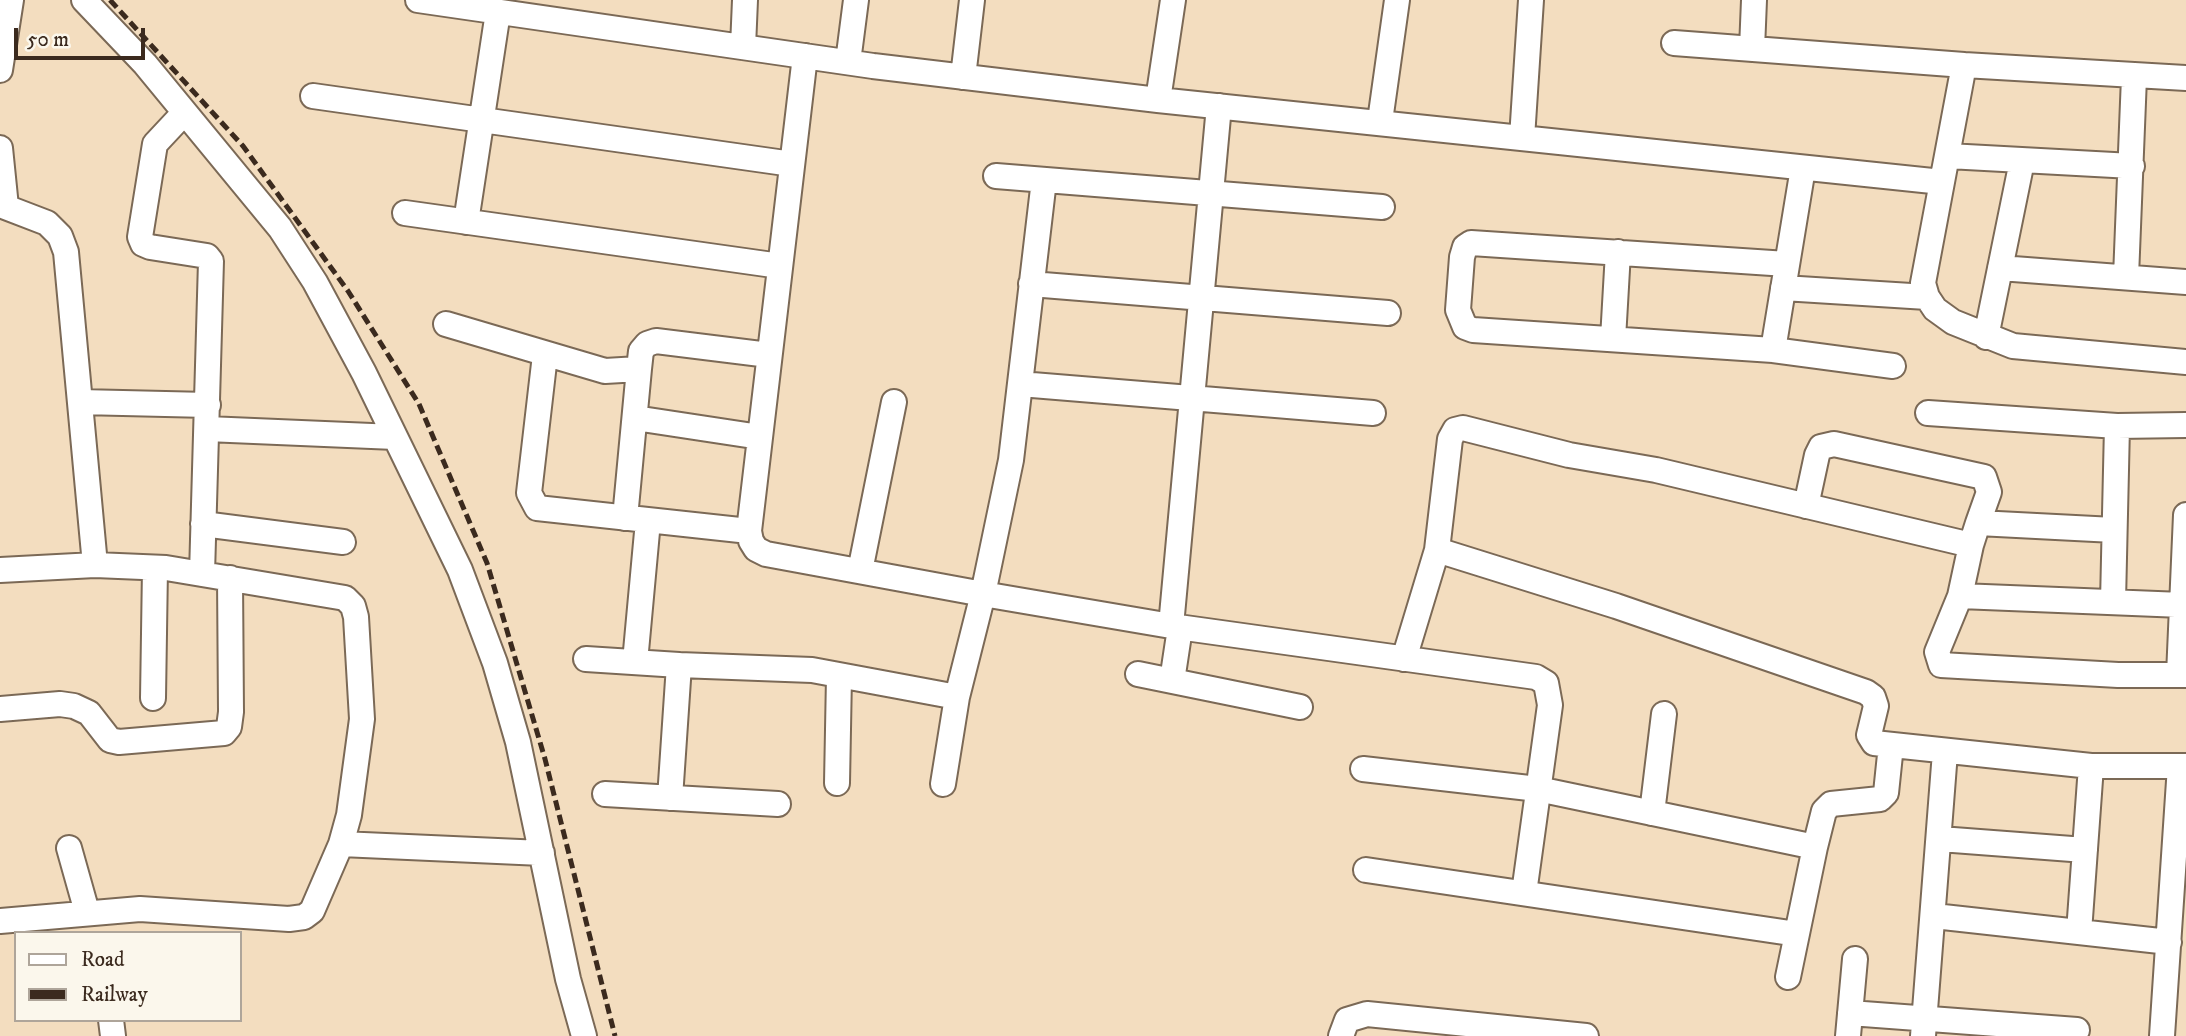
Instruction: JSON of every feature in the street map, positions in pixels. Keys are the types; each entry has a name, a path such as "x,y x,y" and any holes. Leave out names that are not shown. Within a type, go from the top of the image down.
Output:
{"street":[{"path":"0,70 11,0"},
{"path":"84,0 145,64 280,228 315,282 460,570 495,663 518,741 584,1036"},
{"path":"418,0 455,3 498,12 554,10 743,47 963,77 1942,182"},
{"path":"743,47 745,0"},
{"path":"848,62 856,0"},
{"path":"963,77 972,0"},
{"path":"1158,100 1173,0"},
{"path":"1380,121 1397,0"},
{"path":"1522,138 1531,0"},
{"path":"1752,49 1754,0"},
{"path":"466,222 498,12"},
{"path":"1674,43 2134,77 2186,78"},
{"path":"804,56 749,531 751,541 766,554 983,594 1175,627 1536,677 1546,683 1550,705 1524,893"},
{"path":"1964,65 1924,268 1927,297 1935,309 1953,322 1986,338 2013,346 2186,362"},
{"path":"2126,277 2134,77"},
{"path":"313,96 792,164"},
{"path":"1172,681 1192,398 1219,106"},
{"path":"184,113 156,144 140,237 143,244 150,247 206,256 211,261 202,574"},
{"path":"0,148 3,206 47,223 60,236 66,253 95,565"},
{"path":"1948,156 2132,166"},
{"path":"1986,338 2022,161"},
{"path":"1773,350 1803,168"},
{"path":"996,176 1382,207"},
{"path":"943,783 957,697 983,594 1011,460 1044,180"},
{"path":"405,213 780,266"},
{"path":"1893,366 1773,350 1473,330 1465,327 1458,310 1462,257 1465,247 1471,243 1618,252 1927,297"},
{"path":"1613,339 1618,252"},
{"path":"2000,268 2186,282"},
{"path":"1031,284 1388,313"},
{"path":"446,324 605,371 639,369"},
{"path":"635,662 635,418 641,351 647,344 656,341 769,355"},
{"path":"545,355 529,493 531,502 545,511 749,531"},
{"path":"1020,384 1373,413"},
{"path":"80,401 395,438"},
{"path":"860,571 894,402"},
{"path":"1928,413 2117,426 2186,425"},
{"path":"635,418 760,437"},
{"path":"2113,602 2117,426"},
{"path":"1404,659 1437,550 1450,439 1455,430 1463,428 1569,455 1656,470 1806,506 1975,534 2114,530"},
{"path":"1806,506 1817,455 1821,447 1833,444 1984,477 1989,492 1975,534 1960,596 1937,652 1941,665 2118,675 2183,675 2182,605 2186,515"},
{"path":"203,524 343,542"},
{"path":"1437,550 1605,602 1866,692 1873,697 1876,706 1869,735 1874,743 2091,766 2183,766 2175,927 2162,1036"},
{"path":"0,570 95,565 155,568 345,598 354,606 362,719 349,815 341,844 312,911 304,917 289,919 148,909 96,919 0,921"},
{"path":"153,698 155,568"},
{"path":"0,709 60,704 74,706 89,713 110,740 119,742 224,733 229,727 231,712 230,578"},
{"path":"1960,596 2182,605"},
{"path":"586,659 785,668 957,697"},
{"path":"670,798 679,665"},
{"path":"1138,674 1300,707"},
{"path":"837,783 839,676"},
{"path":"1652,813 1664,714"},
{"path":"1788,977 1824,811 1830,804 1880,799 1886,793 1891,745"},
{"path":"1924,1027 1945,752"},
{"path":"2079,932 2091,766"},
{"path":"1363,769 1538,789 1815,847"},
{"path":"606,794 778,804"},
{"path":"1940,839 2085,850"},
{"path":"341,844 542,853"},
{"path":"69,848 96,919"},
{"path":"1366,870 1797,934"},
{"path":"1934,916 2079,932 2175,927"},
{"path":"1855,959 1849,1025 2077,1030"},
{"path":"1341,1036 1347,1020 1367,1014 1586,1036"}],"railway":[{"path":"110,0 243,146 348,291 419,404 487,563 545,759 615,1036"}]}
